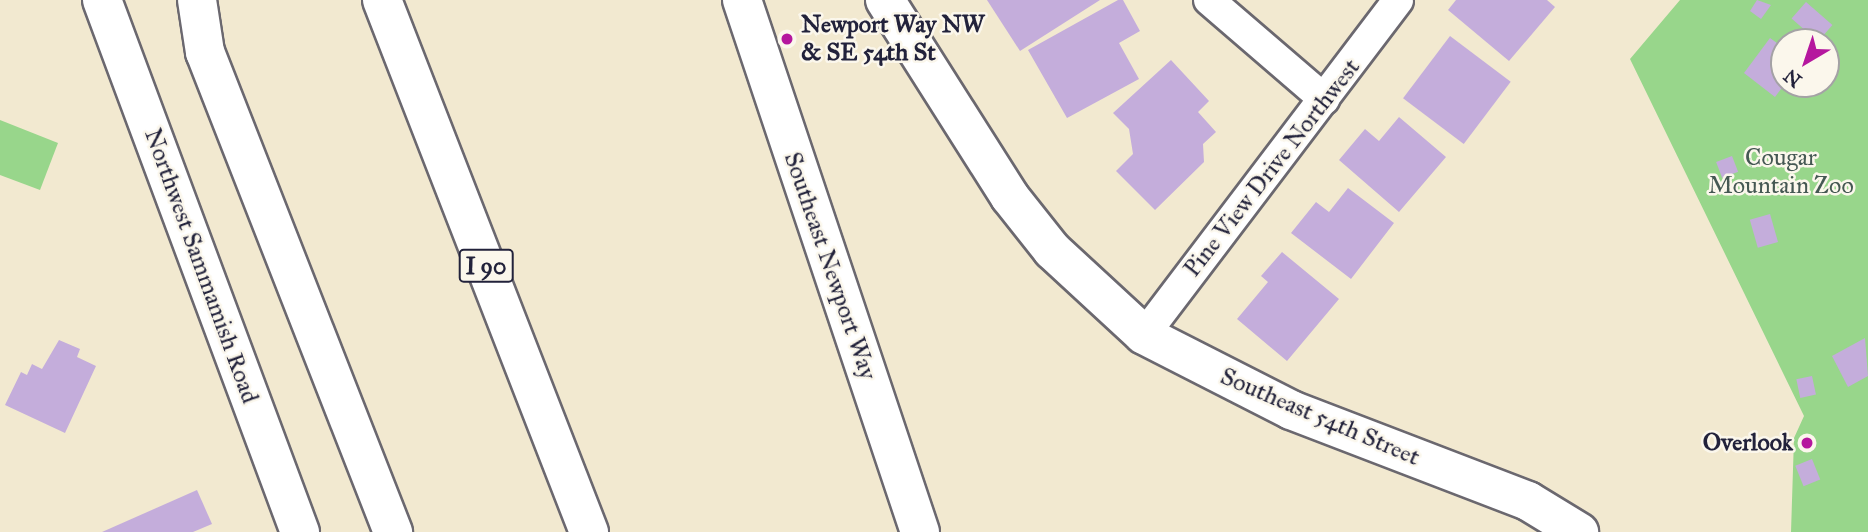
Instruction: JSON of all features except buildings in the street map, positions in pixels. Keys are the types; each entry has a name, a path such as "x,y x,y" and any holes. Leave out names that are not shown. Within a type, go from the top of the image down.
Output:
{"main road":[{"name":"Northwest Sammamish Road","path":"102,0 300,532"},
{"path":"197,0 205,52 393,532"},
{"name":"I 90","path":"382,0 589,532"},
{"name":"Southeast Newport Way","path":"742,0 920,532"},
{"name":"Southeast 54th Street","path":"885,0 1010,197 1052,250 1144,335 1291,410 1528,501 1579,532"}],"street":[{"path":"1209,0 1324,99"},
{"name":"Pine View Drive Northwest","path":"1144,335 1398,0"}],"green space":[{"name":"Cougar Mountain Zoo","path":"1680,0 1868,0 1868,532 1791,532 1794,438 1804,416 1630,59"},
{"path":"0,120 58,143 40,190 0,175"}],"place":[{"name":"Newport Way NW & SE 54th St","path":"787,39"},
{"name":"Overlook","path":"1807,443"}]}
